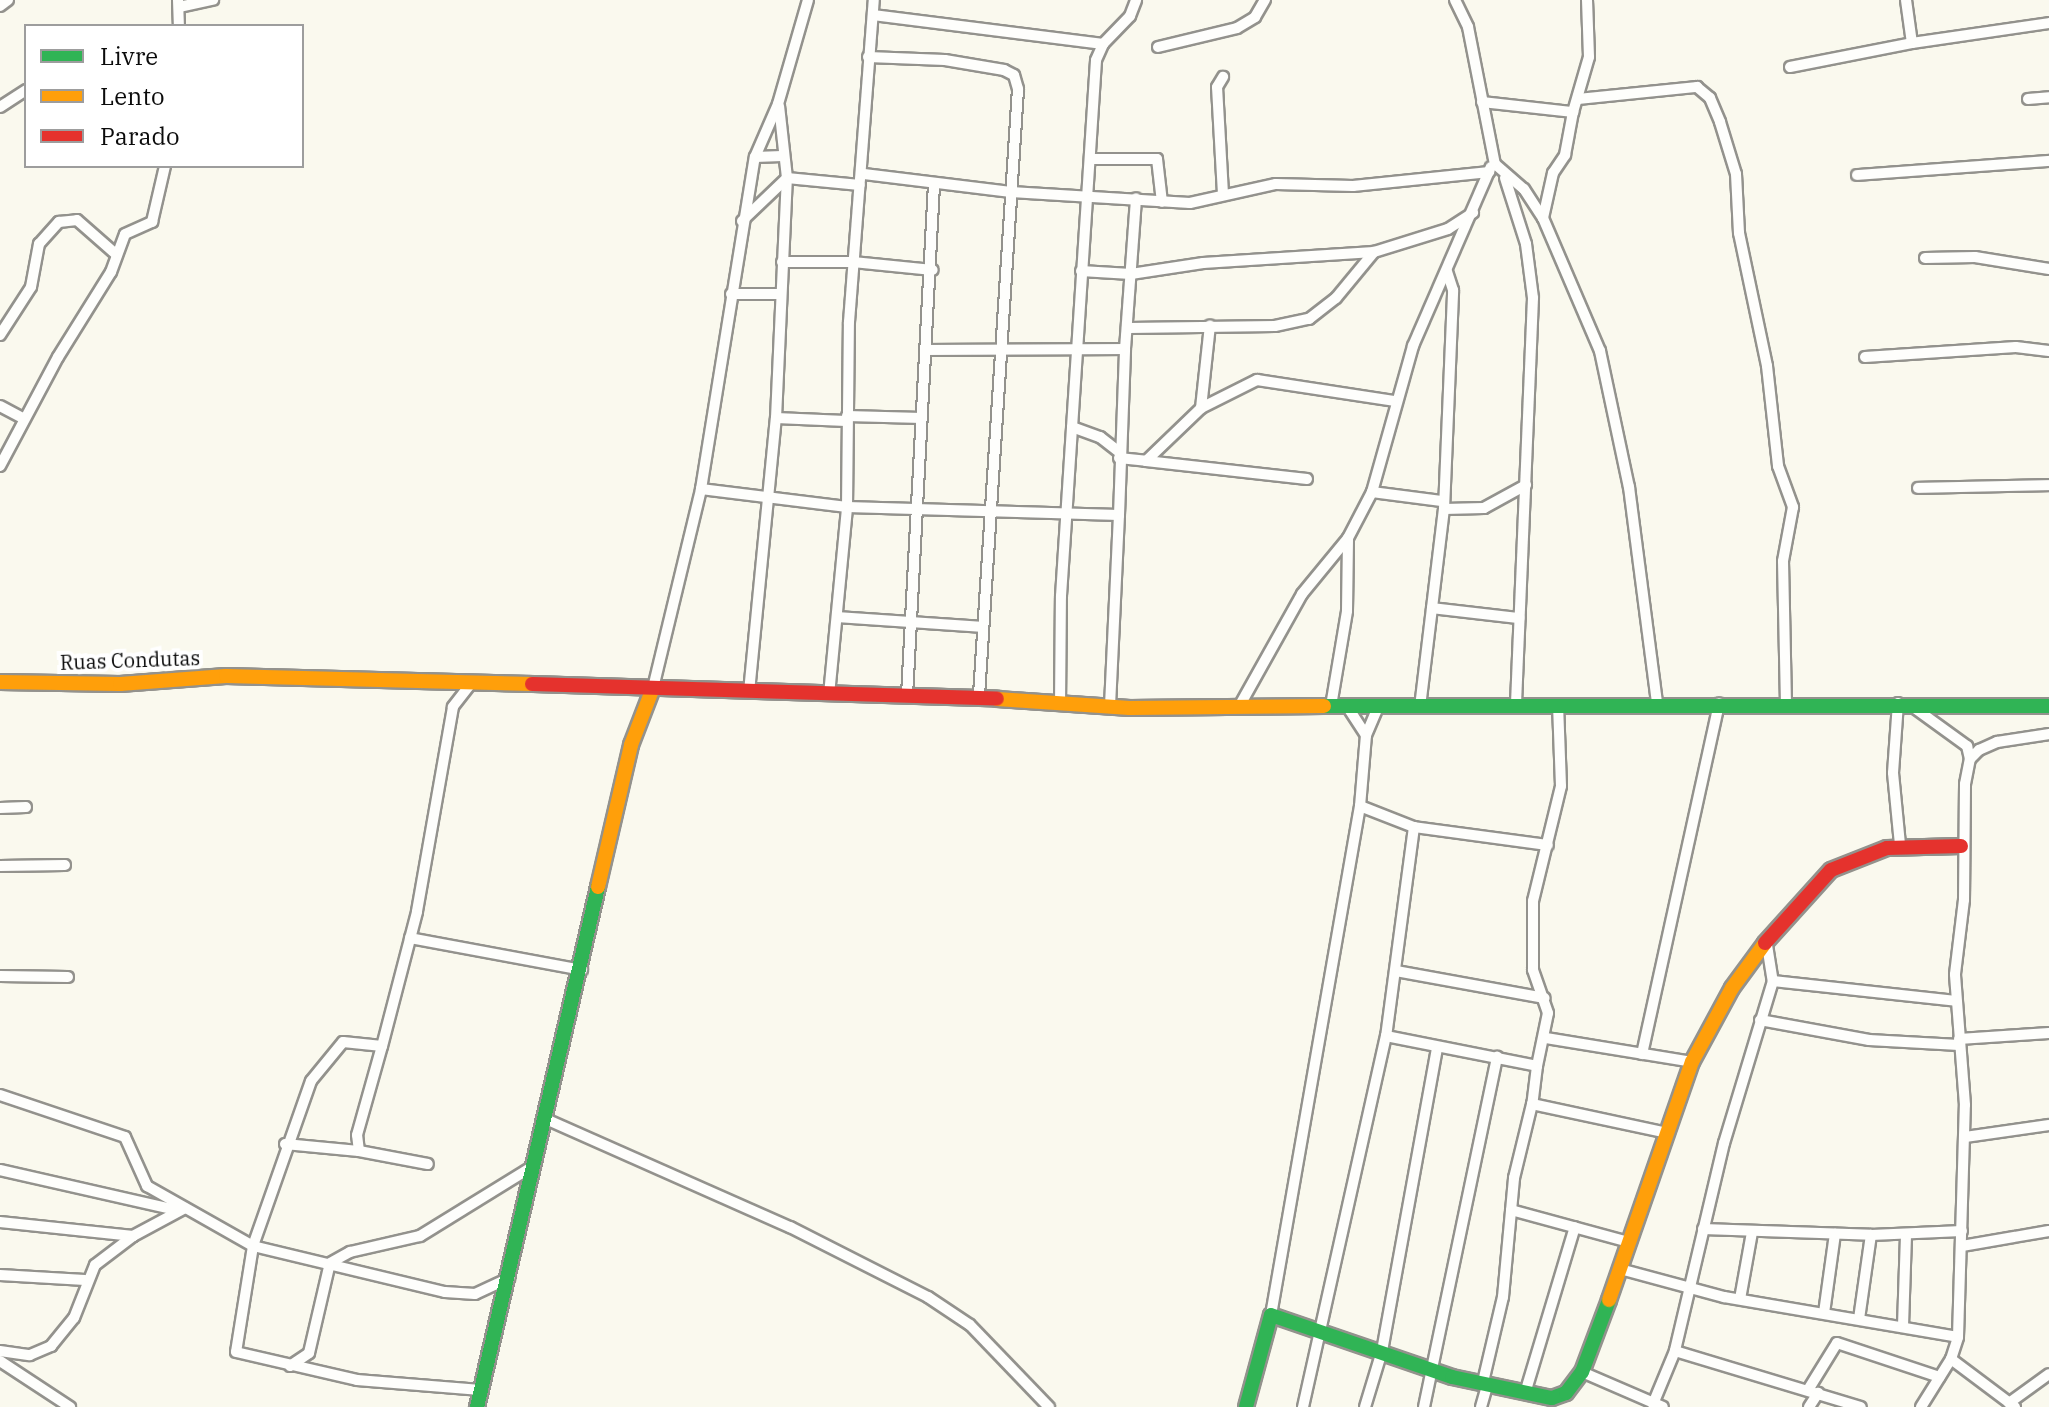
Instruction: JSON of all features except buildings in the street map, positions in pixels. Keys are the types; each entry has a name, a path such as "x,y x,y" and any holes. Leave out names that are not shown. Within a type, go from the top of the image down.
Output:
{"street":[{"path":"0,6 8,0"},
{"path":"179,24 178,3 213,0"},
{"path":"477,1407 538,1163 631,745 653,688 701,489 741,222 755,157 778,104 808,0"},
{"path":"829,695 847,507 853,262 862,180 874,0"},
{"path":"1060,705 1076,349 1090,194 1095,69 1103,44 1130,16 1136,0"},
{"path":"1158,47 1237,28 1255,17 1265,0"},
{"path":"1455,0 1468,27 1494,158 1504,176 1531,277 1516,706"},
{"path":"1543,218 1553,173 1565,155 1573,112 1589,57 1587,0"},
{"path":"1906,0 1912,43"},
{"path":"873,15 1103,44"},
{"path":"1790,67 1912,43 2049,23"},
{"path":"868,57 945,60 1014,75 1018,89 979,696"},
{"path":"1223,77 1217,87 1223,194"},
{"path":"1578,99 1697,87 1710,98 1720,122 1736,174 1739,233 1767,366 1778,466 1793,507 1783,561 1786,703"},
{"path":"0,107 24,91"},
{"path":"2028,99 2049,97"},
{"path":"1482,102 1573,112"},
{"path":"749,692 776,418 779,294 787,178 778,104"},
{"path":"755,157 782,156"},
{"path":"1240,705 1307,586 1348,538 1372,492 1395,401 1447,271 1475,212 1494,158"},
{"path":"1092,159 1157,159 1162,202"},
{"path":"1857,175 2049,161"},
{"path":"0,466 117,255 125,234 152,222 165,168"},
{"path":"741,222 787,178 934,184 1190,203 1276,184 1353,186 1489,172"},
{"path":"1504,176 1524,189 1543,218 1600,351 1614,406 1657,704"},
{"path":"907,696 922,418 929,350 934,184"},
{"path":"1110,707 1119,455 1136,198"},
{"path":"1081,271 1131,274 1203,263 1374,252 1448,229 1475,212"},
{"path":"0,335 31,287 39,244 59,222 77,220 117,255"},
{"path":"1129,328 1275,326 1309,319 1336,298 1374,252"},
{"path":"1925,258 1975,257 2049,269"},
{"path":"782,262 853,262 933,270"},
{"path":"1420,707 1442,505 1453,290 1447,271"},
{"path":"731,294 779,294"},
{"path":"1201,408 1210,325"},
{"path":"1865,357 2016,347 2049,351"},
{"path":"929,350 1125,349"},
{"path":"1146,461 1201,408 1257,380 1395,401"},
{"path":"0,406 24,419"},
{"path":"776,418 922,418"},
{"path":"1072,427 1100,437 1119,455 1146,461 1307,479"},
{"path":"1372,492 1442,505 1484,508 1526,485"},
{"path":"1918,488 2049,485"},
{"path":"701,489 847,507 991,508 1119,515"},
{"path":"1331,706 1347,611 1348,538"},
{"path":"1432,608 1519,618"},
{"path":"838,617 983,627"},
{"name":"Ruas Condutas","path":"0,682 120,684 262,677 473,681 829,695 979,696 1110,707 1719,703 2049,706"},
{"path":"359,1151 357,1135 410,938 453,707 473,681"},
{"path":"1642,1054 1719,703"},
{"path":"1900,845 1893,773 1902,703 1967,746 1970,759 1961,846 1964,900 1956,1001 1965,1137 1958,1337 1951,1359 1921,1407"},
{"path":"1481,1407 1505,1285 1511,1210 1537,1066 1546,1038 1545,998 1533,970 1533,919 1563,763 1558,704"},
{"path":"1347,706 1366,735"},
{"path":"1246,1407 1271,1315 1360,806 1366,735 1378,707"},
{"path":"1970,759 1997,742 2049,734"},
{"path":"1360,806 1414,827 1548,845"},
{"path":"0,808 26,807"},
{"path":"1303,1407 1323,1334 1386,1036 1414,827"},
{"path":"1271,1315 1434,1370 1559,1398 1582,1372 1692,1062 1727,995 1767,945 1788,912 1831,870 1861,855 1900,845 1961,846"},
{"path":"0,866 65,865"},
{"path":"410,938 582,970"},
{"path":"1582,1372 1658,1405 1692,1288 1703,1229 1773,981 1767,945"},
{"path":"1396,971 1545,998"},
{"path":"0,976 68,977"},
{"path":"1773,981 1956,1001"},
{"path":"1760,1020 1869,1040 1959,1042 2049,1033"},
{"path":"1386,1036 1537,1066"},
{"path":"1546,1038 1692,1062"},
{"path":"382,1046 355,1040 334,1050 311,1081 285,1144 253,1246 236,1352 357,1380 481,1390"},
{"path":"1365,1407 1382,1351 1437,1047"},
{"path":"1424,1407 1497,1057"},
{"path":"0,1095 125,1137 135,1151 139,1177 181,1209 253,1246 475,1294 511,1278"},
{"path":"1532,1104 1667,1133"},
{"path":"548,1120 779,1221 928,1297 970,1325 1049,1407"},
{"path":"1965,1137 2049,1125"},
{"path":"285,1144 359,1151 428,1164"},
{"path":"290,1366 309,1353 330,1263 350,1252 420,1236 538,1163"},
{"path":"0,1170 181,1209"},
{"path":"0,1351 30,1355 51,1346 74,1318 85,1280 95,1265 133,1236 181,1209"},
{"path":"1511,1210 1629,1242"},
{"path":"0,1222 133,1236"},
{"path":"1526,1390 1575,1227"},
{"path":"1703,1229 1871,1235 1962,1231"},
{"path":"1962,1246 2049,1231"},
{"path":"1740,1299 1752,1232"},
{"path":"1824,1313 1835,1234"},
{"path":"1903,1326 1906,1234"},
{"path":"1859,1319 1871,1235"},
{"path":"1620,1269 1740,1299 1958,1337"},
{"path":"0,1275 85,1280"},
{"path":"1809,1407 1837,1343 1939,1377"},
{"path":"1675,1351 1861,1407"},
{"path":"1951,1359 2012,1405 2049,1374"},
{"path":"0,1361 70,1407"}],"traffic: fast":[{"path":"1324,706 2049,706"},
{"path":"477,1407 598,887"},
{"path":"1246,1407 1271,1315 1452,1377 1552,1398 1566,1393 1582,1372 1609,1300"}],"traffic: slow":[{"path":"0,682 120,684 226,676 532,684"},
{"path":"598,887 631,745 653,688"},
{"path":"997,699 1130,708 1324,706"},
{"path":"1609,1300 1692,1062 1732,988 1765,943"}],"traffic: jam":[{"path":"532,684 997,699"},
{"path":"1765,943 1831,870 1887,848 1961,846"}]}
